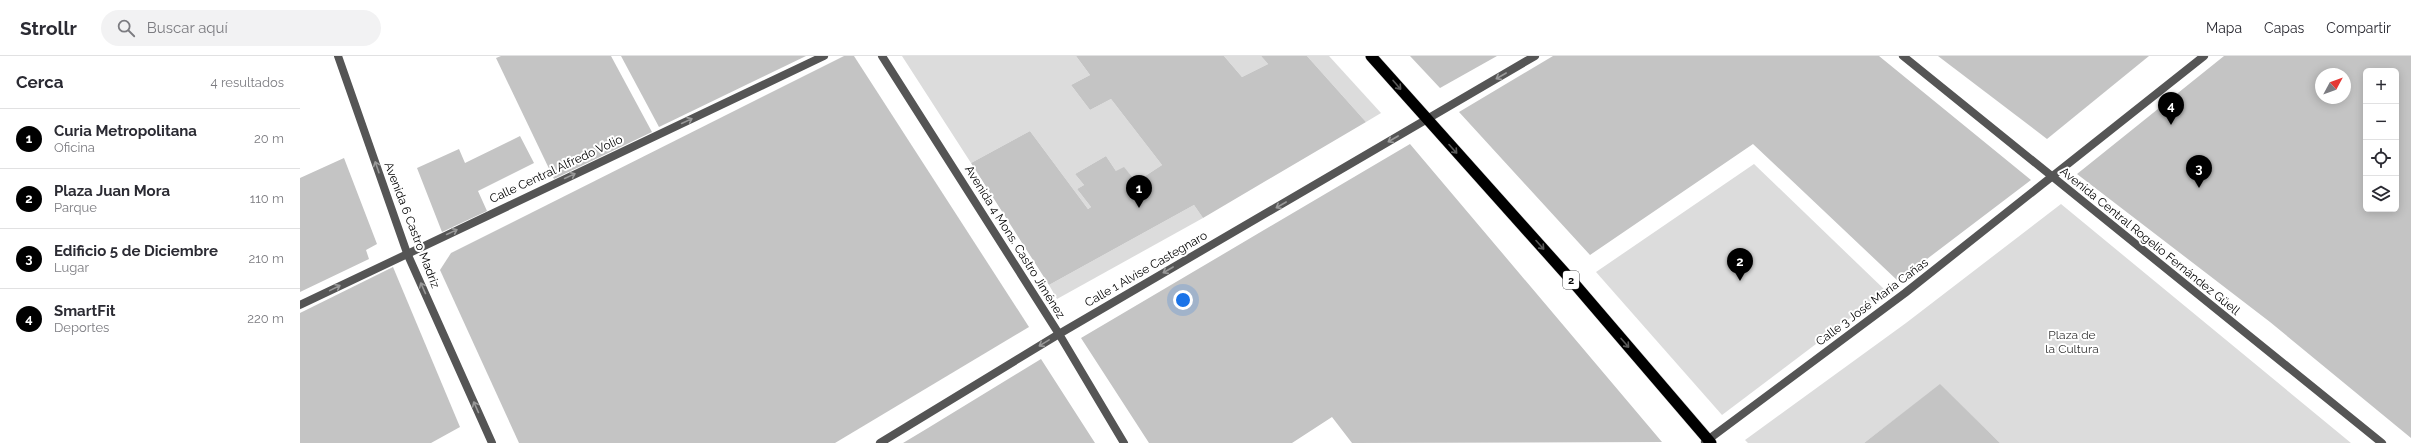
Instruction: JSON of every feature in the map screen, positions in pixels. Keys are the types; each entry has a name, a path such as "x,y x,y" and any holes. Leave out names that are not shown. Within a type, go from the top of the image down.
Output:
{"highway":[{"name":"2","path":"1371,56 1573,282 1708,442"}],"street":[{"name":"Avenida 6 Castro Madriz","path":"338,56 407,253 492,443"},
{"name":"Calle Central Alfredo Volio","path":"300,306 407,253 824,56"},
{"name":"Avenida 4 Mons. Castro Jiménez","path":"882,56 1059,334 1124,443"},
{"name":"Calle 1 Alvise Castegnaro","path":"880,443 1059,334 1535,56"},
{"name":"Avenida Central Rogelio Fernández Güell","path":"1903,56 2052,178 2382,443"},
{"name":"Calle 3 José María Cañas","path":"1708,442 1905,293 2204,56"}],"green space":[{"path":"902,56 1076,56 1090,75 1071,85 1090,110 1111,99 1162,165 1136,182 1116,171 1106,156 1075,174 1084,185 1077,189 1091,207 1088,209 1030,131 971,163"},
{"path":"1224,56 1261,56 1268,64 1242,77"},
{"path":"1307,56 1329,56 1381,113 1366,122"},
{"path":"1754,164 1886,291 1722,415 1596,272"},
{"name":"Plaza de la Cultura","path":"2061,204 2351,443 2000,443 1940,385 1864,443 1748,443 1745,440 1906,323"},
{"path":"1194,205 1203,218 1057,299 1049,285"}],"building":[{"path":"501,56 611,56 652,132 554,179 496,58"},
{"path":"621,56 806,56 659,127"},
{"path":"844,56 854,56 1029,327 835,443 519,443 440,270 451,253"},
{"path":"1076,56 1224,56 1242,77 1268,64 1261,56 1307,56 1366,122 1203,218 1194,205 1049,285 971,163 1030,131 1088,209 1091,207 1077,189 1084,185 1075,174 1106,156 1116,171 1124,167 1136,182 1162,165 1111,99 1090,110 1071,85 1090,75"},
{"path":"1410,56 1497,56 1440,88"},
{"path":"1553,56 1879,56 2031,180 1898,281 1753,144 1590,255 1459,112"},
{"path":"1938,56 2149,56 2047,139"},
{"path":"2224,56 2411,56 2411,438 2270,322 2077,174"},
{"path":"520,136 534,163 478,191 487,211 442,232 417,168 459,149 465,163"},
{"path":"1410,144 1662,442 1352,443 1332,417 1292,443 1149,443 1081,338"},
{"path":"344,158 377,244 366,250 369,259 300,292 300,178"},
{"path":"393,267 460,427 431,443 300,443 300,313"},
{"path":"1041,359 1095,443 903,443 928,428"},
{"path":"1940,384 2000,443 1864,443"}],"place":[{"name":"SmartFit","path":"2171,125"},
{"name":"Edificio 5 de Diciembre","path":"2199,188"},
{"name":"Curia Metropolitana","path":"1139,208"},
{"name":"Plaza Juan Mora","path":"1740,281"}]}
